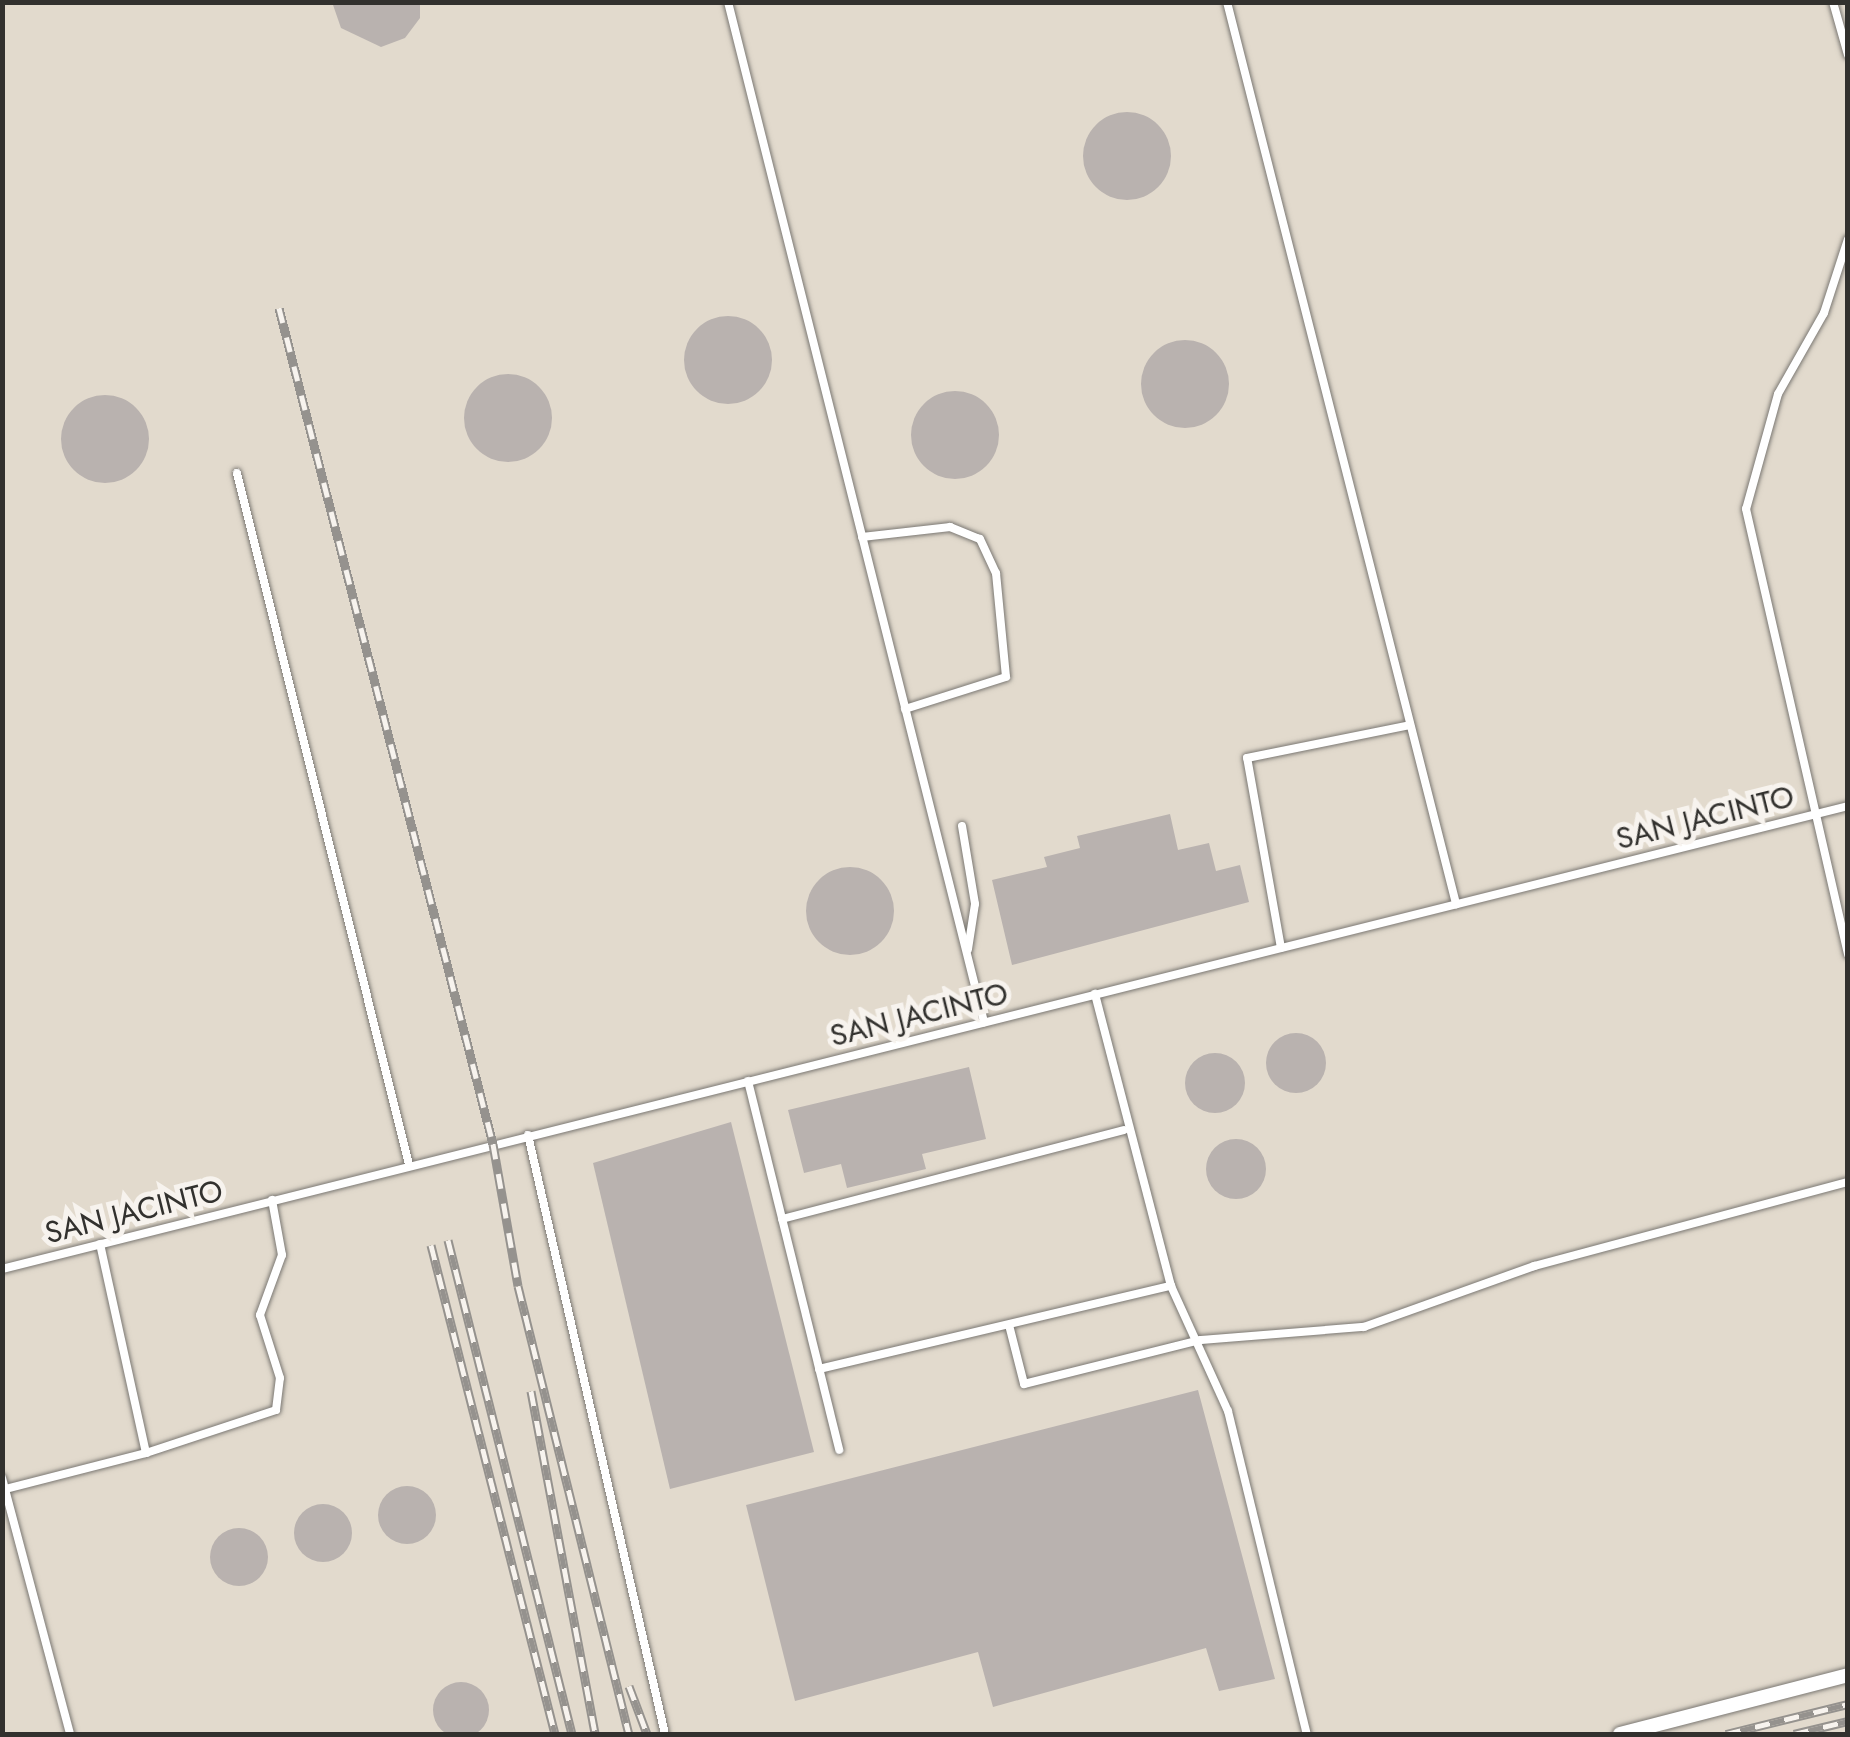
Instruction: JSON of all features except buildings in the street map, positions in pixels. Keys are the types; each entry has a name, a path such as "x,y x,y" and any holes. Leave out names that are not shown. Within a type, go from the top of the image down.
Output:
{"street":[{"path":"1620,1734 1848,1675"}],"lane":[{"path":"728,2 984,1022"},
{"path":"1227,2 1456,904"},
{"path":"1833,2 1848,55"},
{"path":"1848,239 1824,313 1778,394 1746,509 1848,954"},
{"path":"238,474 409,1165"},
{"path":"862,537 950,527 980,540 996,573 1006,677 905,709"},
{"path":"1281,948 1248,758 1410,725"},
{"name":"SAN JACINTO","path":"2,1269 1848,806"},
{"path":"962,826 975,904 967,954"},
{"path":"1094,994 1124,1130 1171,1286 1201,1340 1228,1411 1307,1734"},
{"path":"748,1081 839,1450"},
{"path":"782,1219 1124,1130"},
{"path":"528,1135 665,1734"},
{"path":"1009,1324 1024,1384 1201,1340 1396,1321 1534,1266 1848,1182"},
{"path":"6,1488 146,1453 276,1410 280,1378 260,1315 282,1255 272,1200"},
{"path":"100,1244 146,1453"},
{"path":"819,1370 1171,1286"},
{"path":"2,1478 70,1734"}],"shaded area":[{"path":"3,3 1847,3 1847,1734 3,1734"}],"railway":[{"path":"279,308 493,1144 518,1286 629,1734"},
{"path":"448,1240 572,1734"},
{"path":"431,1245 555,1734"},
{"path":"531,1391 595,1734"},
{"path":"629,1686 647,1734"},
{"path":"1726,1734 1848,1704"},
{"path":"1794,1734 1848,1721"}]}
